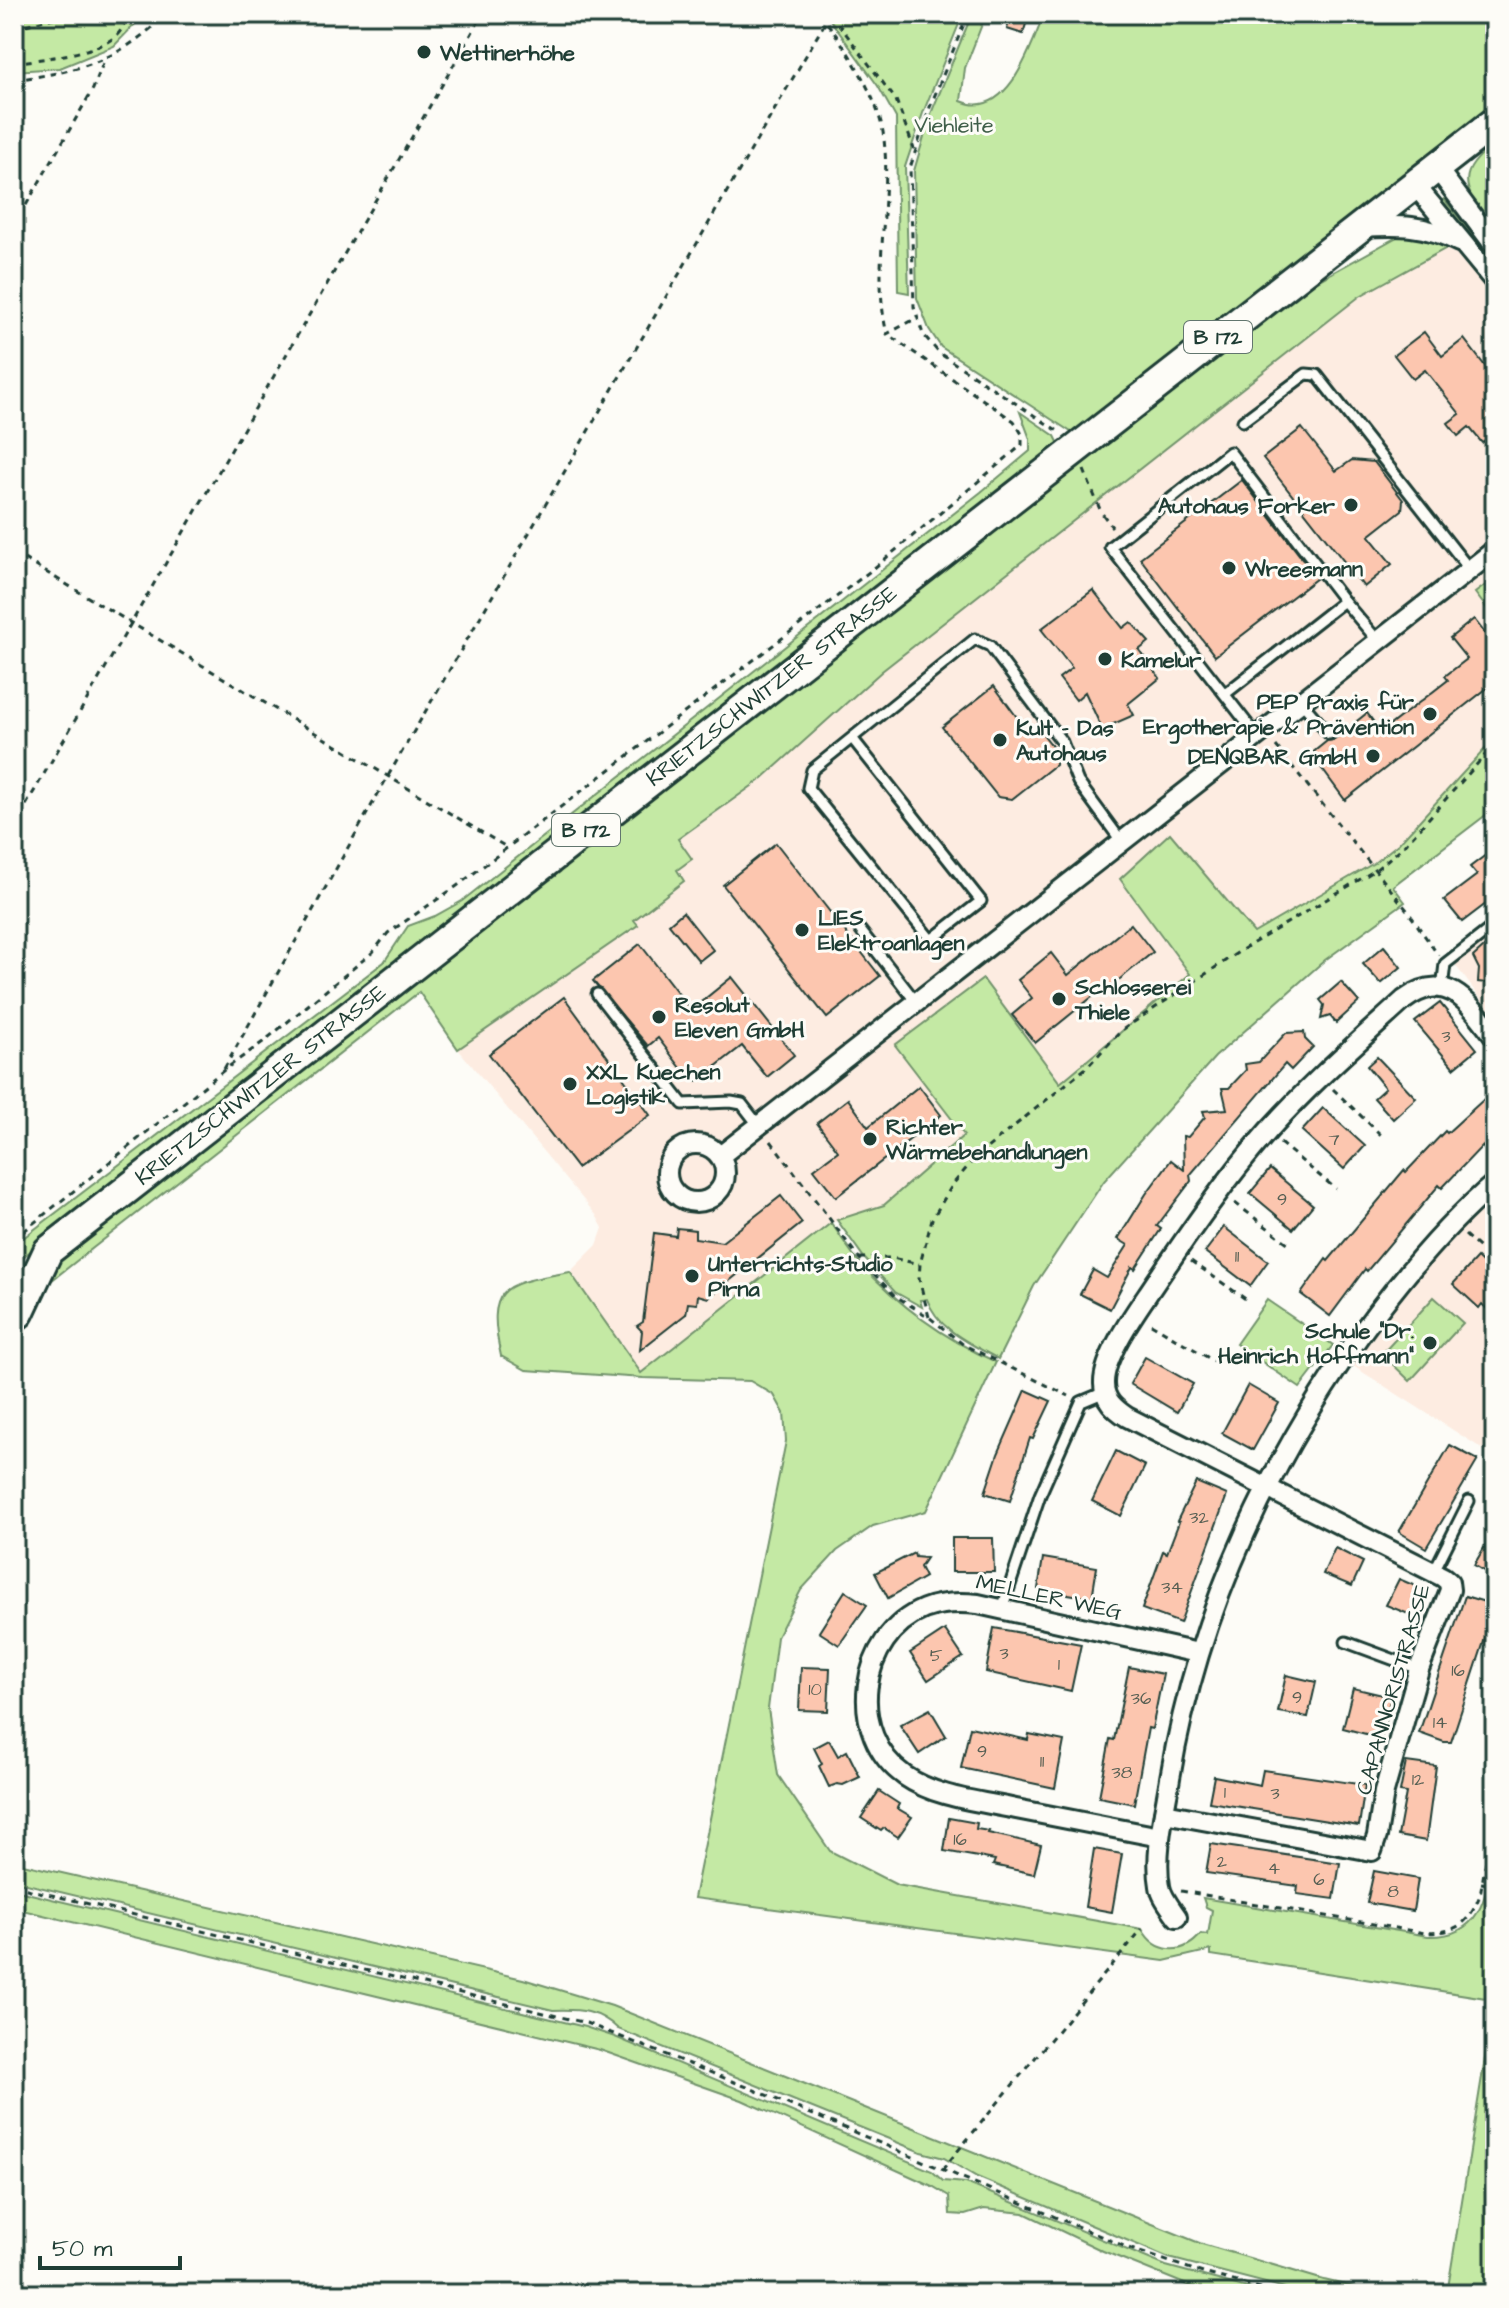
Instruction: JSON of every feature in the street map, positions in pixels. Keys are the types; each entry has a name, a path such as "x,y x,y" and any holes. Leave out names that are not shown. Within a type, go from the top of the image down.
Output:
{"main road":[{"name":"KRIETZSCHWITZER STRASSE","path":"14,1317 19,1313 48,1251 1495,122"}],"street":[{"path":"1426,176 1467,245 1495,282"},
{"path":"1426,176 1495,246"},
{"path":"1361,227 1420,227 1438,231 1467,245"},
{"path":"720,1156 1495,550"},
{"path":"1105,1392 1104,1375 1108,1363 1134,1314 1177,1250 1267,1132 1320,1077 1416,991 1442,988 1462,997 1495,1037"},
{"path":"1177,1917 1160,1888 1160,1837 1176,1741 1198,1653 1228,1570 1267,1488 1313,1406 1359,1337 1408,1272 1495,1183"},
{"name":"CAPANNORISTRASSE","path":"1105,1392 1113,1408 1127,1417 1449,1582 1450,1590 1419,1669 1384,1792 1372,1851 1164,1813"},
{"name":"MELLER WEG","path":"1160,1837 934,1791 902,1774 888,1760 870,1725 866,1707 871,1668 880,1648 894,1630 923,1609 958,1602 1198,1653"}],"lane":[{"path":"1243,421 1306,374 1317,375 1470,570"},
{"path":"1260,733 1225,694 1110,547 1230,452 1378,642"},
{"path":"1225,694 1344,601"},
{"path":"852,738 981,901 931,940 808,788 812,770 975,639 990,646 1062,742 1078,782 1122,842"},
{"path":"1301,702 1329,734"},
{"path":"1442,988 1445,964 1495,925"},
{"path":"860,930 916,1002"},
{"path":"597,994 683,1104 742,1104 759,1126"},
{"path":"1002,1609 1040,1495 1081,1402 1105,1392"},
{"path":"1433,1573 1469,1501"},
{"path":"1346,1642 1419,1669"}],"path":[{"path":"14,28 68,14"},
{"path":"14,63 56,57 104,44 117,35 130,14"},
{"path":"14,80 60,73 105,58 143,37 166,14"},
{"path":"14,826 483,14"},
{"path":"14,1239 373,952 388,933 508,848 873,569 1022,445 1022,434 1014,421 887,334 880,294 885,177 883,132 871,93 820,14"},
{"path":"831,14 896,100 914,150"},
{"path":"968,14 914,150 910,168 914,307 917,318 923,334 939,353 1050,424 1075,447 1101,512 1121,538"},
{"path":"224,1070 388,776 826,21"},
{"path":"14,226 93,89 105,58"},
{"path":"887,334 917,318"},
{"path":"14,553 508,848"},
{"path":"1260,733 1407,910 1445,964"},
{"path":"929,1317 922,1300 920,1264 932,1219 953,1184 976,1157 1086,1068 1122,1030 1240,951 1374,871 1403,847 1495,744"},
{"path":"1320,1077 1382,1136"},
{"path":"759,1126 859,1258 894,1295 929,1317 964,1345 1081,1402"},
{"path":"1267,1132 1336,1189"},
{"path":"1219,1191 1289,1244"},
{"path":"1453,1223 1495,1262"},
{"path":"1177,1250 1247,1300"},
{"path":"859,1258 892,1258 920,1264"},
{"path":"1134,1314 1214,1361"},
{"path":"1160,1888 1425,1933 1444,1932 1468,1919 1480,1895 1495,1810"},
{"path":"1481,1883 1495,1885"},
{"path":"14,1886 586,2023 1166,2262 1283,2294"},
{"path":"942,2170 1142,1929"}],"shaded area":[{"path":"1495,219 1495,578 1475,593 1495,619 1495,737 1398,844 1374,863 1254,934 1169,833 1120,879 1190,974 1060,1083 983,979 896,1045 964,1135 884,1205 831,1223 641,1373 570,1272 597,1245 603,1228 596,1215 458,1049 638,925 633,920 677,870 678,840 763,778 882,671 1360,296"},
{"path":"1495,930 1495,1018 1453,962"},
{"name":"Schule \"Dr. Heinrich Hoffmann\"","path":"1495,1194 1495,1457 1350,1364 1412,1282"}],"green space":[{"path":"14,14 145,14 114,46 60,68 14,71"},
{"path":"826,14 963,14 905,167 909,293 898,291 896,118 878,86"},
{"name":"Viehleite","path":"972,14 986,14 965,68 961,101 977,105 992,101 1015,77 1044,14 1495,14 1495,103 1079,432 1071,432 941,347 929,329 917,298 914,171 930,116"},
{"path":"1495,143 1495,219 1488,224 1473,199 1467,180 1474,163"},
{"path":"1444,199 1495,263 1495,269 1441,201"},
{"path":"1420,236 1452,245 1360,296 882,671 763,778 678,839 692,859 677,870 684,881 634,920 638,925 458,1049 419,992 14,1310 14,1291 1294,294 1397,237"},
{"path":"1020,412 1055,436 1058,449 14,1264 14,1245 384,962 408,926 462,901 1030,451 1030,439"},
{"path":"1495,578 1495,619 1475,593"},
{"path":"1495,738 1495,808 1393,886 1405,902 1325,960 1215,1057 1104,1181 1034,1286 998,1359 947,1327 927,1299 920,1300 922,1307 895,1292 865,1259 837,1220 884,1205 964,1135 895,1045 983,979 1060,1083 1190,974 1120,879 1170,833 1254,933 1374,863 1398,844"},
{"path":"831,1223 860,1263 906,1307 941,1332 996,1362 926,1511 873,1526 837,1551 801,1590 777,1637 768,1709 778,1775 830,1851 897,1885 1142,1929 1155,1943 1170,1949 1186,1946 1201,1934 1208,1935 1212,1910 1206,1907 1203,1898 1428,1936 1447,1934 1462,1928 1481,1907 1495,1842 1495,2294 1447,2294 1494,2002 1492,1999 1211,1955 1211,1950 1164,1961 694,1898 786,1441 784,1413 774,1395 750,1381 526,1370 501,1356 496,1313 499,1300 516,1284 570,1272 641,1373"},
{"path":"1434,1297 1463,1323 1410,1381 1382,1354"},
{"path":"1267,1300 1333,1345 1300,1388 1236,1344"},
{"path":"14,1862 523,1979 612,2006 1202,2244 1384,2294 1308,2294 1169,2258 977,2177 944,2158 921,2152 618,2029 596,2014 553,2010 14,1881"},
{"path":"14,1890 585,2027 932,2171 943,2181 966,2183 1166,2266 1270,2294 1218,2294 1197,2289 1103,2251 1024,2213 984,2209 965,2215 950,2214 949,2196 932,2186 742,2100 600,2050 14,1908"}],"building":[{"path":"1011,14 1028,17 1023,34 1007,29"},
{"path":"1424,332 1442,356 1464,339 1495,379 1495,434 1482,443 1469,427 1458,436 1448,423 1460,414 1425,370 1413,379 1394,355"},
{"name":"Autohaus Forker","path":"1302,428 1336,471 1352,460 1374,462 1403,500 1402,510 1369,536 1392,564 1364,587 1263,458"},
{"name":"Wreesmann","path":"1242,480 1317,578 1215,656 1140,558"},
{"name":"Kamelur","path":"1093,590 1123,628 1131,622 1149,642 1139,650 1160,678 1128,704 1134,715 1102,729 1085,692 1076,700 1059,678 1072,668 1041,629"},
{"path":"1474,619 1495,646 1495,682 1345,800 1311,754 1367,713 1381,732 1448,680 1445,676 1467,659 1450,638"},
{"name":"Kult - Das Autohaus","path":"994,686 1025,728 1039,729 1056,751 1055,765 1012,799 998,797 942,727"},
{"name":"LIES Elektroanlagen","path":"776,843 880,976 827,1018 723,885"},
{"path":"1495,848 1495,897 1462,922 1444,900 1477,875 1470,867"},
{"path":"683,912 713,950 699,961 669,924"},
{"path":"1131,924 1153,952 1035,1043 1012,1015 1032,998 1018,980 1051,953 1068,975"},
{"path":"1495,937 1495,984 1478,982 1479,969 1473,957"},
{"name":"Resolut Eleven GmbH","path":"640,944 691,1010 732,977 794,1055 767,1077 742,1046 697,1081 691,1081 658,1038 648,1046 593,981"},
{"path":"1384,946 1401,967 1381,984 1363,964"},
{"path":"1341,982 1359,1002 1336,1023 1330,1016 1321,1019 1324,1005 1320,1000"},
{"name":"XXL Kuechen Logistik","path":"564,997 650,1115 577,1168 489,1054"},
{"path":"1440,1003 1477,1049 1454,1068 1415,1022"},
{"path":"1304,1032 1305,1039 1313,1047 1291,1070 1285,1064 1190,1175 1191,1181 1157,1226 1161,1229 1135,1269 1132,1267 1110,1309 1080,1294 1093,1270 1107,1278 1128,1245 1118,1239 1171,1160 1184,1170 1183,1136 1188,1137 1205,1117 1203,1111 1227,1109 1222,1088 1229,1088 1246,1070 1245,1064 1259,1062 1286,1033"},
{"path":"1377,1057 1416,1098 1393,1119 1374,1098 1385,1088 1367,1066"},
{"name":"Richter Wärmebehandlungen","path":"919,1086 941,1115 836,1197 814,1169 838,1151 817,1123 848,1099 868,1127"},
{"path":"1495,1089 1495,1139 1484,1149 1482,1146 1442,1188 1439,1185 1367,1271 1365,1269 1330,1316 1301,1294 1326,1259 1328,1261 1404,1170 1406,1172 1445,1131 1447,1133"},
{"path":"1323,1108 1365,1146 1344,1169 1302,1131"},
{"path":"1270,1169 1313,1205 1293,1229 1250,1193"},
{"name":"Unterrichts-Studio Pirna","path":"781,1196 802,1223 708,1298 698,1295 697,1304 688,1303 686,1314 640,1350 642,1331 637,1326 643,1322 654,1233 676,1236 677,1228 695,1230 695,1238 722,1242"},
{"path":"1224,1227 1268,1261 1250,1286 1205,1252"},
{"path":"1477,1258 1495,1275 1495,1317 1482,1304 1479,1308 1453,1284"},
{"path":"1145,1357 1193,1384 1177,1412 1130,1384"},
{"path":"1248,1385 1279,1403 1253,1450 1222,1433"},
{"path":"1026,1390 1051,1401 1033,1439 1030,1438 1010,1501 985,1493"},
{"path":"1450,1445 1478,1460 1426,1548 1399,1532"},
{"path":"1116,1451 1145,1466 1121,1516 1092,1501"},
{"path":"1196,1482 1227,1495 1180,1623 1142,1609 1163,1551 1167,1553 1177,1521"},
{"path":"1495,1529 1495,1578 1474,1565"},
{"path":"952,1538 993,1538 994,1572 952,1572"},
{"path":"1335,1548 1363,1562 1352,1586 1323,1574"},
{"path":"914,1553 915,1557 926,1558 920,1567 925,1577 888,1598 875,1573"},
{"path":"1043,1558 1097,1567 1092,1598 1038,1589"},
{"path":"1399,1579 1427,1591 1416,1617 1386,1605"},
{"path":"845,1591 867,1605 839,1645 819,1632"},
{"path":"1465,1596 1495,1605 1495,1608 1451,1742 1444,1742 1419,1733"},
{"path":"994,1628 1081,1644 1071,1691 986,1672"},
{"path":"945,1630 963,1657 928,1680 910,1653"},
{"path":"801,1667 830,1668 828,1711 799,1710"},
{"path":"1129,1667 1163,1674 1152,1729 1148,1728 1134,1804 1099,1797"},
{"path":"1286,1675 1316,1682 1308,1717 1278,1712"},
{"path":"1353,1688 1391,1697 1381,1738 1343,1728"},
{"path":"930,1709 946,1736 919,1754 900,1725"},
{"path":"970,1727 1028,1740 1029,1734 1064,1741 1055,1788 961,1768"},
{"path":"829,1740 838,1756 847,1751 860,1777 829,1787 814,1748"},
{"path":"1406,1762 1436,1766 1426,1841 1398,1836 1406,1793 1400,1792"},
{"path":"1263,1770 1365,1785 1359,1826 1209,1802 1214,1776 1260,1785"},
{"path":"879,1791 912,1817 898,1837 884,1828 881,1831 861,1818"},
{"path":"949,1818 977,1823 976,1829 988,1833 1041,1845 1034,1874 993,1865 995,1860 944,1851"},
{"path":"1211,1844 1340,1863 1334,1899 1297,1894 1298,1886 1206,1873"},
{"path":"1094,1849 1122,1854 1112,1912 1085,1907"},
{"path":"1374,1871 1418,1879 1413,1911 1367,1903"}],"place":[{"name":"Wettinerhöhe","path":"424,52"},
{"name":"Autohaus Forker","path":"1351,505"},
{"name":"Wreesmann","path":"1229,568"},
{"name":"Kamelur","path":"1105,659"},
{"name":"PEP Praxis für Ergotherapie & Prävention","path":"1430,714"},
{"name":"Kult - Das Autohaus","path":"1000,740"},
{"name":"DENQBAR GmbH","path":"1373,756"},
{"name":"LIES Elektroanlagen","path":"802,930"},
{"name":"Schlosserei Thiele","path":"1059,999"},
{"name":"Resolut Eleven GmbH","path":"659,1017"},
{"name":"XXL Kuechen Logistik","path":"570,1084"},
{"name":"Richter Wärmebehandlungen","path":"870,1139"},
{"name":"Unterrichts-Studio Pirna","path":"692,1276"},
{"name":"Schule \"Dr. Heinrich Hoffmann\"","path":"1430,1343"}]}
